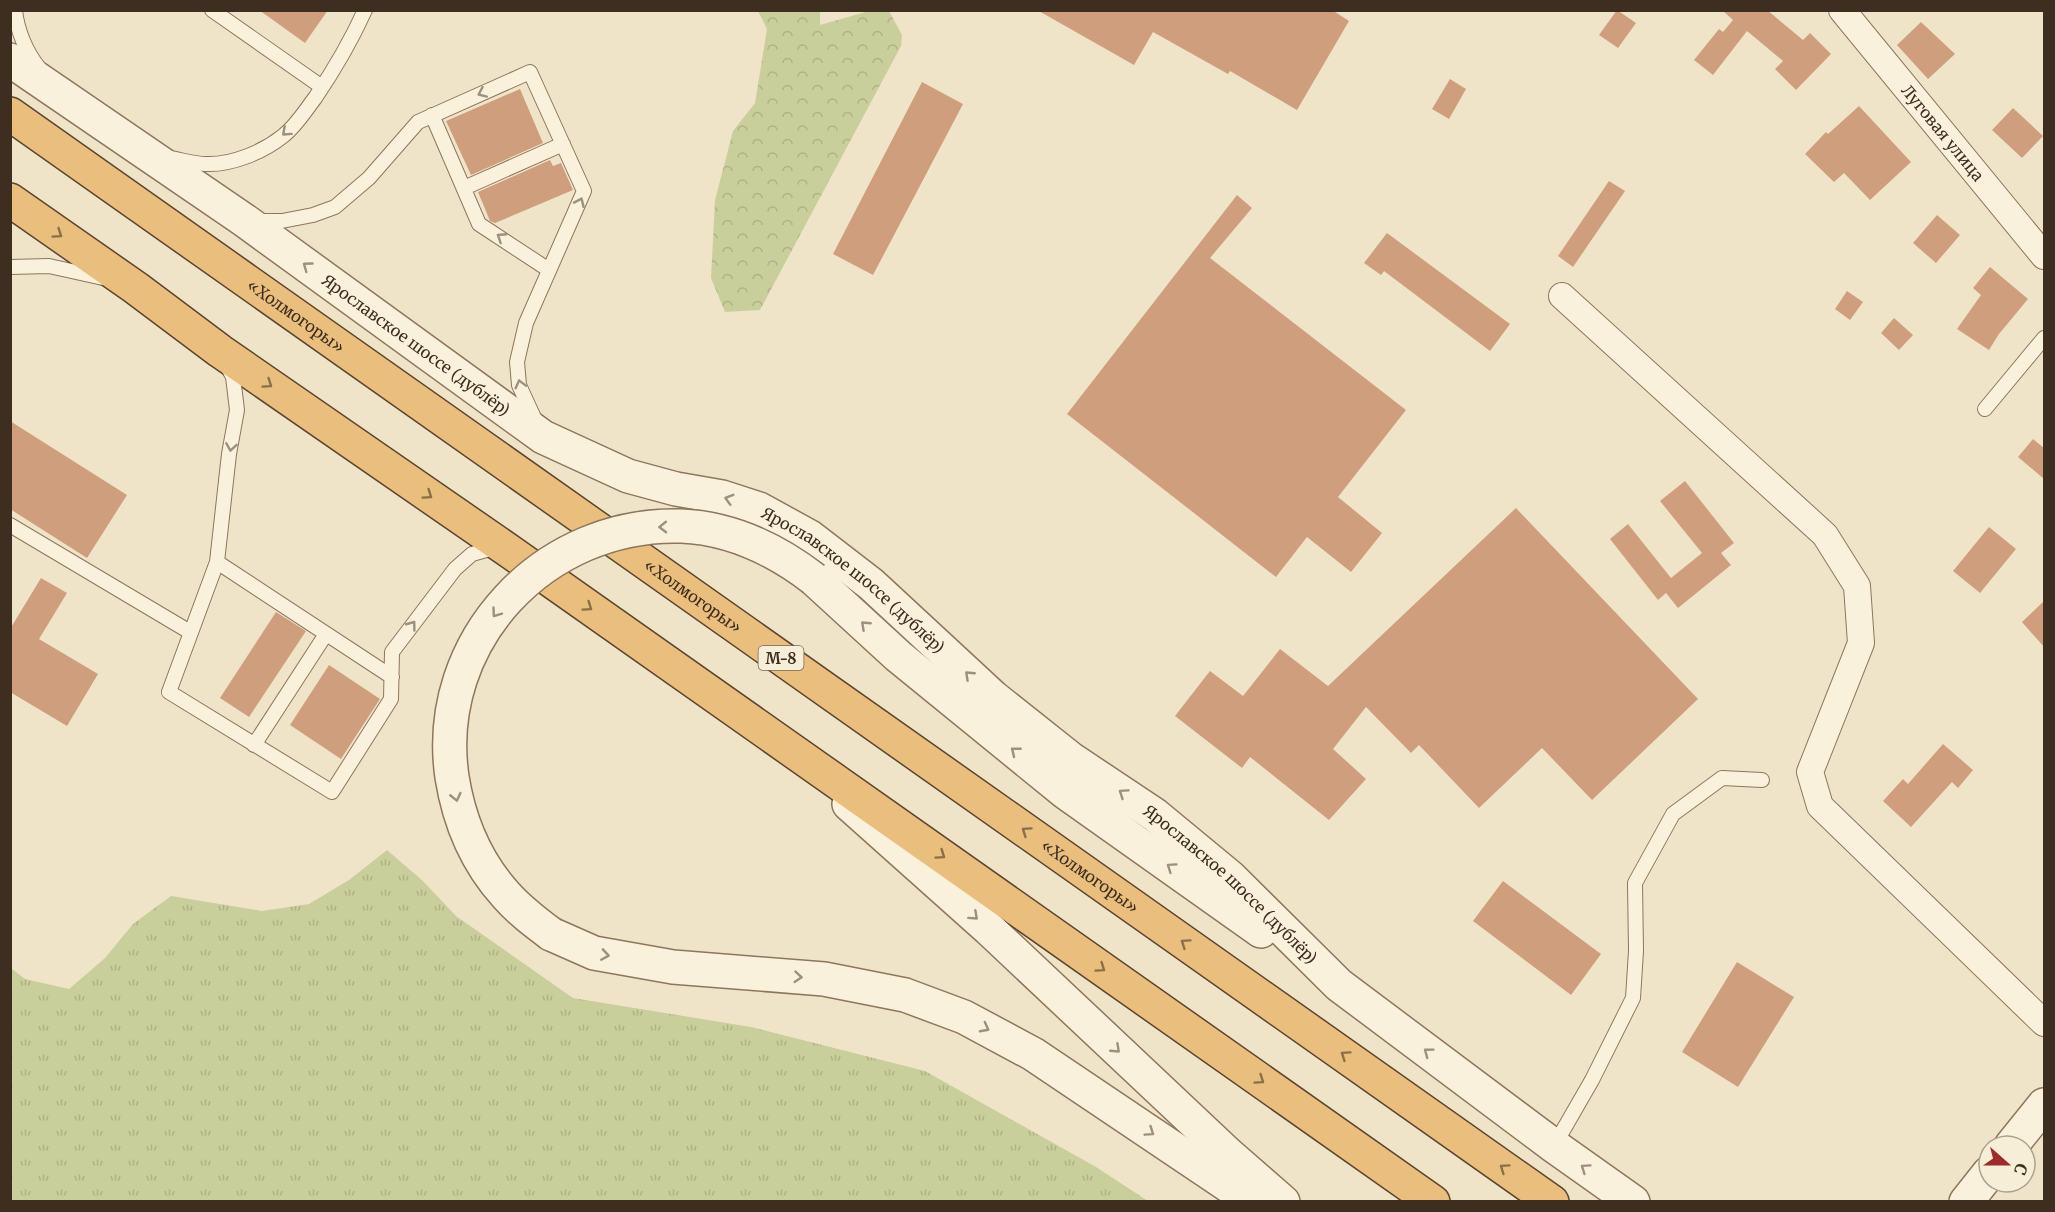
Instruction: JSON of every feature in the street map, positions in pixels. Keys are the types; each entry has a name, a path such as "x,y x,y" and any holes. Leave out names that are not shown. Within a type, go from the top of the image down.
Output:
{"highway":[{"name":"«Холмогоры»","path":"10,114 1552,1202"},
{"path":"10,200 136,288 220,351 512,553 1434,1202"}],"street":[{"name":"Луговая улица","path":"1842,10 2044,256"},
{"name":"Ярославское шоссе (дублёр)","path":"10,60 244,220 543,437 628,476 676,489 722,497 759,509 810,537 871,584 993,697 1071,759 1155,815 1230,877 1339,985 1554,1146 1633,1202"},
{"path":"1562,296 1825,535 1857,586 1862,644 1810,772 1820,806 2044,1023"},
{"path":"1253,1202 1033,1054 964,1017 905,995 824,979 673,966 594,953 551,934 528,917 506,896 474,849 462,822 450,766 453,708 460,680 471,653 491,620 522,583 570,550 625,531 653,527 682,526 739,537 766,547 791,561 814,579 898,656 1065,792 1339,985"},
{"path":"773,737 989,929 1228,1154 1283,1202"},
{"path":"2021,1134 2044,1105"},
{"path":"1966,1202 1977,1188"}],"lane":[{"path":"15,10 16,24 33,61 57,91"},
{"path":"212,10 322,87"},
{"path":"149,155 207,165 249,156 283,136 299,120 322,87 351,42 365,10"},
{"path":"244,220 282,221 313,215 335,207 369,178 418,122 530,72 584,191 526,323 517,362 519,385 543,437"},
{"path":"432,116 479,224 549,270"},
{"path":"464,188 563,144"},
{"path":"10,267 48,267 93,274 136,288"},
{"path":"1985,409 2044,338"},
{"path":"220,351 233,377 237,410 229,454 217,562 169,692 332,792 391,699 392,651 455,568 472,554 490,549 512,553"},
{"path":"10,525 190,632"},
{"path":"217,562 392,676"},
{"path":"254,745 326,634"},
{"path":"1554,1146 1592,1080 1633,998 1636,951 1635,883 1673,814 1722,778 1762,780"}],"green space":[{"path":"758,11 820,11 820,25 869,11 889,11 902,35 901,46 760,310 725,312 711,278 715,200 733,131 755,103 767,29"},
{"path":"387,850 423,881 456,916 573,998 751,1027 925,1071 1096,1167 1148,1201 11,1201 11,968 25,979 69,989 105,958 133,924 171,896 262,911 309,904 349,880"}],"building":[{"path":"259,10 328,10 305,43"},
{"path":"1037,10 1332,10 1349,21 1297,110 1230,71 1228,74 1153,32 1134,65"},
{"path":"1617,10 1636,23 1618,48 1599,35"},
{"path":"1722,10 1767,10 1803,40 1810,33 1831,54 1796,90 1775,69 1783,61 1747,31 1713,75 1694,60 1719,29 1723,32 1733,20"},
{"path":"1921,22 1955,54 1928,79 1897,45"},
{"path":"1450,79 1466,89 1449,119 1432,109"},
{"path":"922,82 963,104 873,275 833,254"},
{"path":"520,89 543,143 471,175 446,121"},
{"path":"1859,106 1911,162 1870,200 1844,173 1834,182 1805,154 1826,132 1828,134"},
{"path":"2013,108 2043,136 2022,158 1992,130"},
{"path":"550,160 553,166 561,163 573,190 495,223 490,221 478,192"},
{"path":"1609,181 1625,191 1573,267 1558,256"},
{"path":"1237,195 1252,208 1210,258 1406,410 1338,497 1382,533 1351,572 1307,537 1276,577 1067,414"},
{"path":"1937,215 1960,235 1936,263 1913,243"},
{"path":"1387,233 1510,324 1490,351 1384,271 1381,275 1364,263"},
{"path":"1990,267 2028,299 1989,350 1957,329 1981,295 1973,288"},
{"path":"1847,291 1863,302 1850,320 1835,309"},
{"path":"1894,318 1913,335 1899,350 1881,333"},
{"path":"10,421 127,495 87,558 10,509"},
{"path":"2033,439 2044,448 2044,479 2018,457"},
{"path":"1685,481 1734,543 1721,553 1731,565 1678,608 1666,593 1658,600 1610,539 1628,524 1671,578 1702,553 1660,501"},
{"path":"1516,508 1698,699 1592,800 1542,748 1479,808 1419,745 1411,753 1366,707 1333,749 1366,779 1329,820 1250,757 1242,768 1175,716 1210,671 1243,696 1280,649 1328,686"},
{"path":"1989,527 2016,549 1980,593 1953,571"},
{"path":"41,578 67,593 39,639 98,674 67,726 10,692 10,629"},
{"path":"2044,601 2044,647 2022,622"},
{"path":"276,612 306,631 249,717 220,698"},
{"path":"329,665 380,699 341,759 290,725"},
{"path":"1943,744 1973,770 1958,788 1952,782 1911,827 1883,801 1903,779 1908,784"},
{"path":"1503,881 1601,954 1571,995 1473,921"},
{"path":"1737,962 1794,997 1738,1087 1682,1052"}]}
